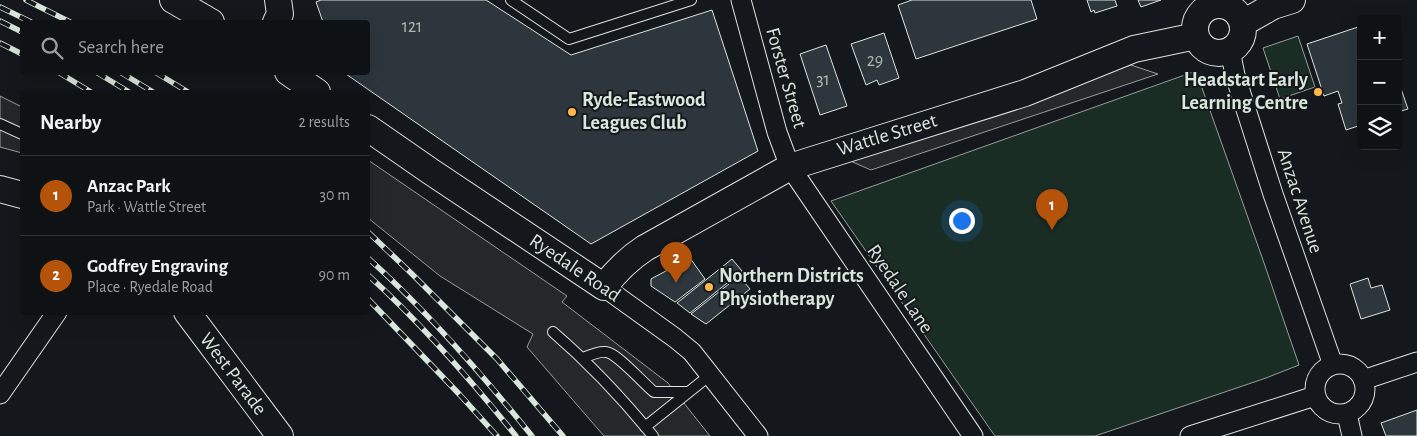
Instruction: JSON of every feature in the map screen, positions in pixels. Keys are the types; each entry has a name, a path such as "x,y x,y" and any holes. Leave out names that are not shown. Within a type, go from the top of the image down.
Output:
{"street":[{"path":"172,0 207,20"},
{"path":"277,20 280,14 278,0"},
{"name":"Forster Street","path":"741,0 777,132 790,166"},
{"path":"1243,23 1273,6 1292,0"},
{"path":"1210,3 1228,5 1240,16 1243,23 1240,42 1230,50 1218,53 1206,50 1198,42 1195,24 1197,17 1210,3"},
{"name":"Wattle Street","path":"604,287 617,270 645,248 790,166 1025,93 1134,49 1196,36"},
{"name":"Anzac Avenue","path":"1230,50 1235,75 1270,185 1333,365"},
{"path":"292,75 314,90"},
{"name":"Ryedale Road","path":"370,129 604,287 675,338 692,352 758,436"},
{"name":"Ryedale Lane","path":"790,166 973,436"},
{"path":"0,394 55,315"},
{"name":"West Parade","path":"189,315 280,436"},
{"path":"1363,380 1417,362"},
{"path":"1344,364 1352,366 1359,372 1363,380 1365,388 1361,404 1347,414 1339,415 1324,410 1318,404 1315,396 1316,379 1320,372 1327,366 1333,365 1344,364"},
{"path":"1190,436 1315,396"},
{"path":"1347,414 1352,436"}],"lane":[{"path":"511,0 569,38 691,0"},
{"path":"0,124 20,133"},
{"path":"553,332 583,358 653,436"},
{"path":"583,358 597,353 608,352 654,392 688,392"},
{"path":"645,427 710,375"}],"green space":[{"path":"1298,36 1315,87 1280,99 1263,48"},
{"path":"1196,71 1299,365 1095,436 995,436 831,201"}],"shaded area":[{"path":"1131,65 1158,74 871,170 848,160"},
{"path":"0,96 20,106 20,152 0,147"},
{"path":"370,161 567,296 562,302 668,383 710,436 604,436 527,347 533,334 440,276 370,220"}],"building":[{"name":"Ryde-Eastwood Leagues Club","path":"321,0 486,0 571,55 712,10 758,151 591,244 347,75 370,75 370,20 322,20 316,2"},
{"path":"912,0 1031,0 1037,19 916,59 898,5"},
{"path":"1087,0 1115,0 1117,6 1095,13 1094,10 1091,12"},
{"path":"1138,0 1161,0 1141,7"},
{"path":"1357,27 1357,126 1346,130 1338,104 1342,103 1338,91 1324,96 1307,44"},
{"path":"884,33 899,78 879,85 877,80 866,85 851,44"},
{"path":"826,45 847,106 820,115 800,54"},
{"path":"1402,92 1408,109 1402,111"},
{"path":"690,258 705,279 675,302 651,286 651,279"},
{"name":"Northern Districts Physiotherapy","path":"732,259 742,271 690,313 677,303"},
{"path":"739,276 750,289 706,324 691,314"},
{"path":"1368,278 1371,288 1382,285 1390,310 1361,319 1350,284"},
{"path":"1417,410 1417,436 1386,436 1381,423"}],"railway":[{"path":"26,0 66,20"},
{"path":"0,7 27,20"},
{"path":"0,21 20,31"},
{"path":"0,43 20,53"},
{"path":"63,75 88,90"},
{"path":"101,75 126,90"},
{"path":"125,75 150,90"},
{"path":"160,75 185,90"},
{"path":"370,234 497,359 563,436"},
{"path":"370,260 412,300 453,344 532,436"},
{"path":"370,277 445,352 516,436"},
{"path":"370,301 497,436"}],"place":[{"name":"Headstart Early Learning Centre","path":"1318,92"},
{"name":"Ryde-Eastwood Leagues Club","path":"572,112"},
{"name":"Anzac Park","path":"1052,230"},
{"name":"Godfrey Engraving","path":"676,283"},
{"name":"Northern Districts Physiotherapy","path":"709,287"}]}
